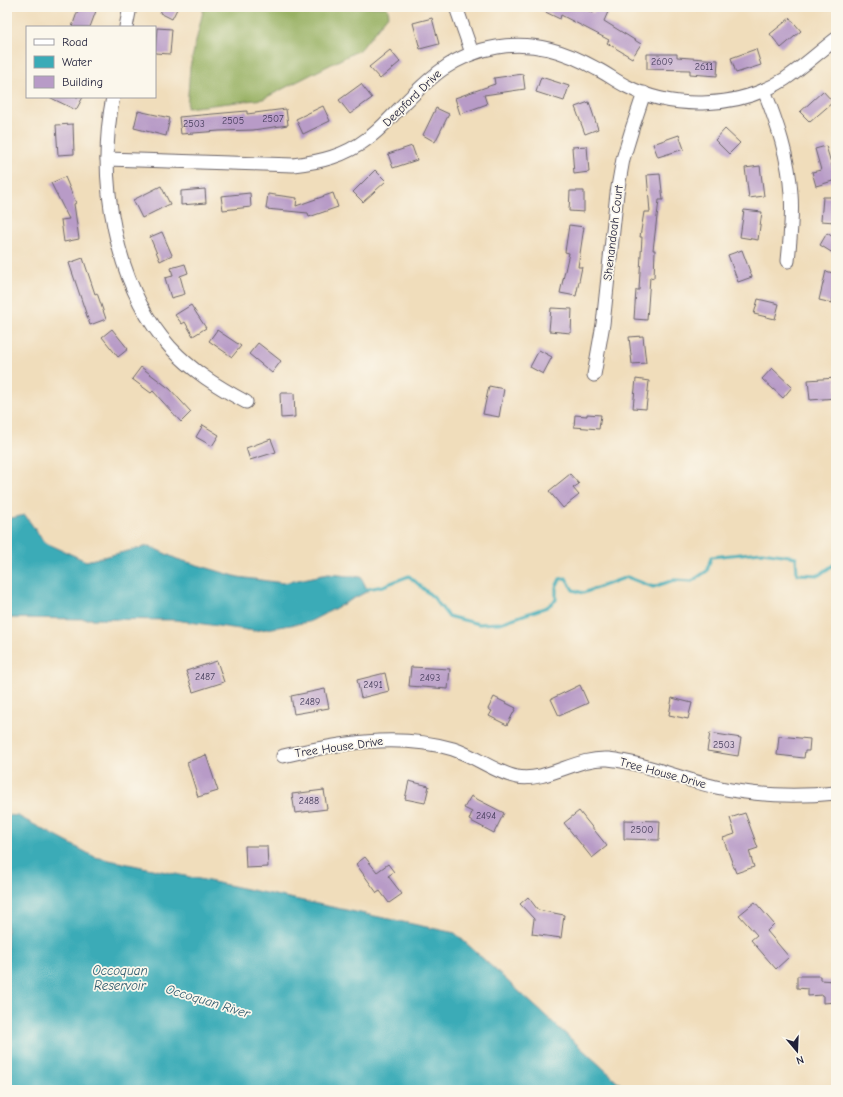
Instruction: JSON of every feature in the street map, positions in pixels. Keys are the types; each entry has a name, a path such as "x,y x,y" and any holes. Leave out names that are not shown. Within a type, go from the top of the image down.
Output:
{"street":[{"path":"126,26 130,7"},
{"path":"456,7 472,53"},
{"name":"Deepford Drive","path":"107,160 293,165 328,159 348,151 367,140 378,131 412,95 437,72 452,62 472,53 497,47 512,45 544,47 566,53 627,86 644,93 667,99 705,102 726,101 764,90 784,80 801,68 836,39"},
{"path":"764,90 778,129 788,170 792,211 788,261"},
{"name":"Shenandoah Court","path":"594,375 603,324 617,193 632,126 644,93"},
{"path":"113,98 108,134 108,188 121,257 131,285 144,311 166,342 187,364 212,383 246,402"},
{"name":"Tree House Drive","path":"283,756 358,743 395,740 417,741 455,750 516,777 528,778 540,776 565,767 606,759 662,771 708,785 742,792 786,796 836,792"}],"green space":[{"path":"204,7 387,7 389,14 361,49 263,99 187,108 190,67"}],"water":[{"path":"25,515 44,542 86,561 149,546 177,559 238,577 283,583 328,574 361,577 368,591 309,622 254,631 175,620 7,618 7,519"},
{"name":"Occoquan Reservoir","path":"7,815 18,816 95,857 455,933 627,1090 7,1090"}],"building":[{"path":"79,7 87,7 96,11 90,26 72,26"},
{"path":"163,7 178,7 172,19 160,13"},
{"path":"535,7 581,7 593,13 597,7 599,7 608,12 604,21 641,44 632,58 607,43 609,40 561,15 560,19"},
{"path":"432,18 439,44 420,49 413,23"},
{"path":"790,18 801,31 781,48 770,34"},
{"path":"157,28 172,29 170,54 156,53"},
{"path":"756,49 761,65 736,73 731,58"},
{"path":"390,50 400,62 380,79 369,67"},
{"path":"647,54 677,54 677,57 718,60 717,76 690,74 690,70 647,69"},
{"path":"523,74 525,89 484,95 487,104 460,114 455,98 495,84 494,78"},
{"path":"541,77 569,86 564,101 536,92"},
{"path":"361,84 372,98 350,114 339,100"},
{"path":"823,91 833,102 810,122 800,112"},
{"path":"51,98 82,98 76,110"},
{"path":"589,102 598,129 585,134 575,107"},
{"path":"323,106 330,121 303,134 296,119"},
{"path":"436,108 449,114 435,142 423,135"},
{"path":"286,109 288,125 253,130 181,134 179,117 247,111 247,114"},
{"path":"138,111 170,118 166,136 134,128"},
{"path":"73,124 74,154 58,155 56,125"},
{"path":"725,129 740,143 729,154 715,140"},
{"path":"679,135 684,149 658,157 653,144"},
{"path":"412,146 417,160 393,168 388,154"},
{"path":"587,146 589,172 574,174 572,147"},
{"path":"826,146 836,180 816,186 812,172 821,170 815,149"},
{"path":"760,166 764,196 749,198 745,168"},
{"path":"375,170 386,181 363,202 353,192"},
{"path":"660,174 663,200 659,200 653,250 655,250 654,278 650,277 647,320 634,319 636,290 639,290 642,237 640,237 644,212 650,212 647,175"},
{"path":"65,177 76,203 74,204 79,239 64,242 61,220 69,219 51,183"},
{"path":"161,186 170,204 142,218 133,200"},
{"path":"205,189 206,203 181,205 181,191"},
{"path":"570,191 584,191 584,212 569,211"},
{"path":"250,193 251,207 223,210 221,196"},
{"path":"333,193 338,207 309,217 308,213 266,209 268,194 297,198 296,206"},
{"path":"823,197 836,197 835,222 821,221"},
{"path":"744,210 762,212 758,240 740,237"},
{"path":"569,225 584,227 578,267 582,267 576,296 560,293 569,253 565,252"},
{"path":"162,232 172,255 160,261 150,237"},
{"path":"827,233 836,239 836,255 820,245"},
{"path":"742,250 752,277 738,282 728,255"},
{"path":"83,258 95,294 97,293 106,319 90,325 69,263"},
{"path":"185,264 188,273 180,276 185,294 171,298 165,278 173,276 171,268"},
{"path":"826,271 836,274 836,287 832,303 819,300"},
{"path":"758,299 779,304 775,319 754,314"},
{"path":"191,305 206,328 193,336 185,322 182,324 175,315"},
{"path":"551,308 572,309 571,333 549,331"},
{"path":"112,329 128,349 118,357 102,337"},
{"path":"217,330 241,346 232,357 209,341"},
{"path":"643,336 646,363 632,364 629,337"},
{"path":"258,343 281,361 272,373 249,354"},
{"path":"539,350 552,357 543,374 530,367"},
{"path":"141,367 170,389 191,412 181,422 153,391 151,393 132,379"},
{"path":"772,368 792,387 783,398 762,379"},
{"path":"836,378 836,398 810,400 808,380"},
{"path":"636,379 649,381 646,409 633,408"},
{"path":"489,386 504,389 499,417 483,414"},
{"path":"280,393 294,393 295,417 281,418"},
{"path":"587,414 601,415 599,429 574,427 575,415 587,416"},
{"path":"203,425 219,435 212,446 196,437"},
{"path":"271,439 276,452 250,460 246,448"},
{"path":"570,474 579,484 573,488 579,495 563,508 549,491"},
{"path":"217,661 224,682 193,692 186,671"},
{"path":"411,667 450,669 448,689 409,686"},
{"path":"385,673 389,691 361,698 357,680"},
{"path":"580,685 588,703 559,716 551,699"},
{"path":"325,689 329,708 294,714 291,696"},
{"path":"494,697 516,708 507,725 489,716 492,711 488,709"},
{"path":"672,698 692,703 688,719 669,715"},
{"path":"710,733 741,738 738,756 707,751"},
{"path":"779,736 810,739 809,751 805,751 804,758 777,755"},
{"path":"206,755 218,791 198,797 187,762"},
{"path":"409,781 429,786 425,803 405,799"},
{"path":"324,790 327,809 295,813 292,794"},
{"path":"471,796 504,813 494,833 469,820 472,812 464,808"},
{"path":"579,811 607,846 592,858 564,823"},
{"path":"745,813 758,848 749,851 754,867 736,873 723,838 735,834 730,818"},
{"path":"624,820 660,821 659,840 624,839"},
{"path":"245,846 267,846 268,867 246,868"},
{"path":"365,857 377,872 388,864 394,872 388,876 402,894 389,903 380,891 377,893 356,864"},
{"path":"528,897 538,910 564,915 561,938 532,934 534,919 520,904"},
{"path":"755,902 774,924 767,931 789,957 776,969 751,940 757,935 739,915"},
{"path":"797,976 820,976 820,980 834,981 836,987 836,1002 823,1003 823,995 808,996 808,989 797,988"}],"waterway":[{"path":"363,590 383,586 409,576 434,598 448,616 479,624 500,623 547,607 556,600 556,587 560,579 566,578 573,590 583,593 627,577 653,587 674,580 692,581 707,571 711,557 762,552 796,557 797,574 819,575 836,563"}],"water label":[{"name":"Occoquan River","path":"208,1001"}]}
